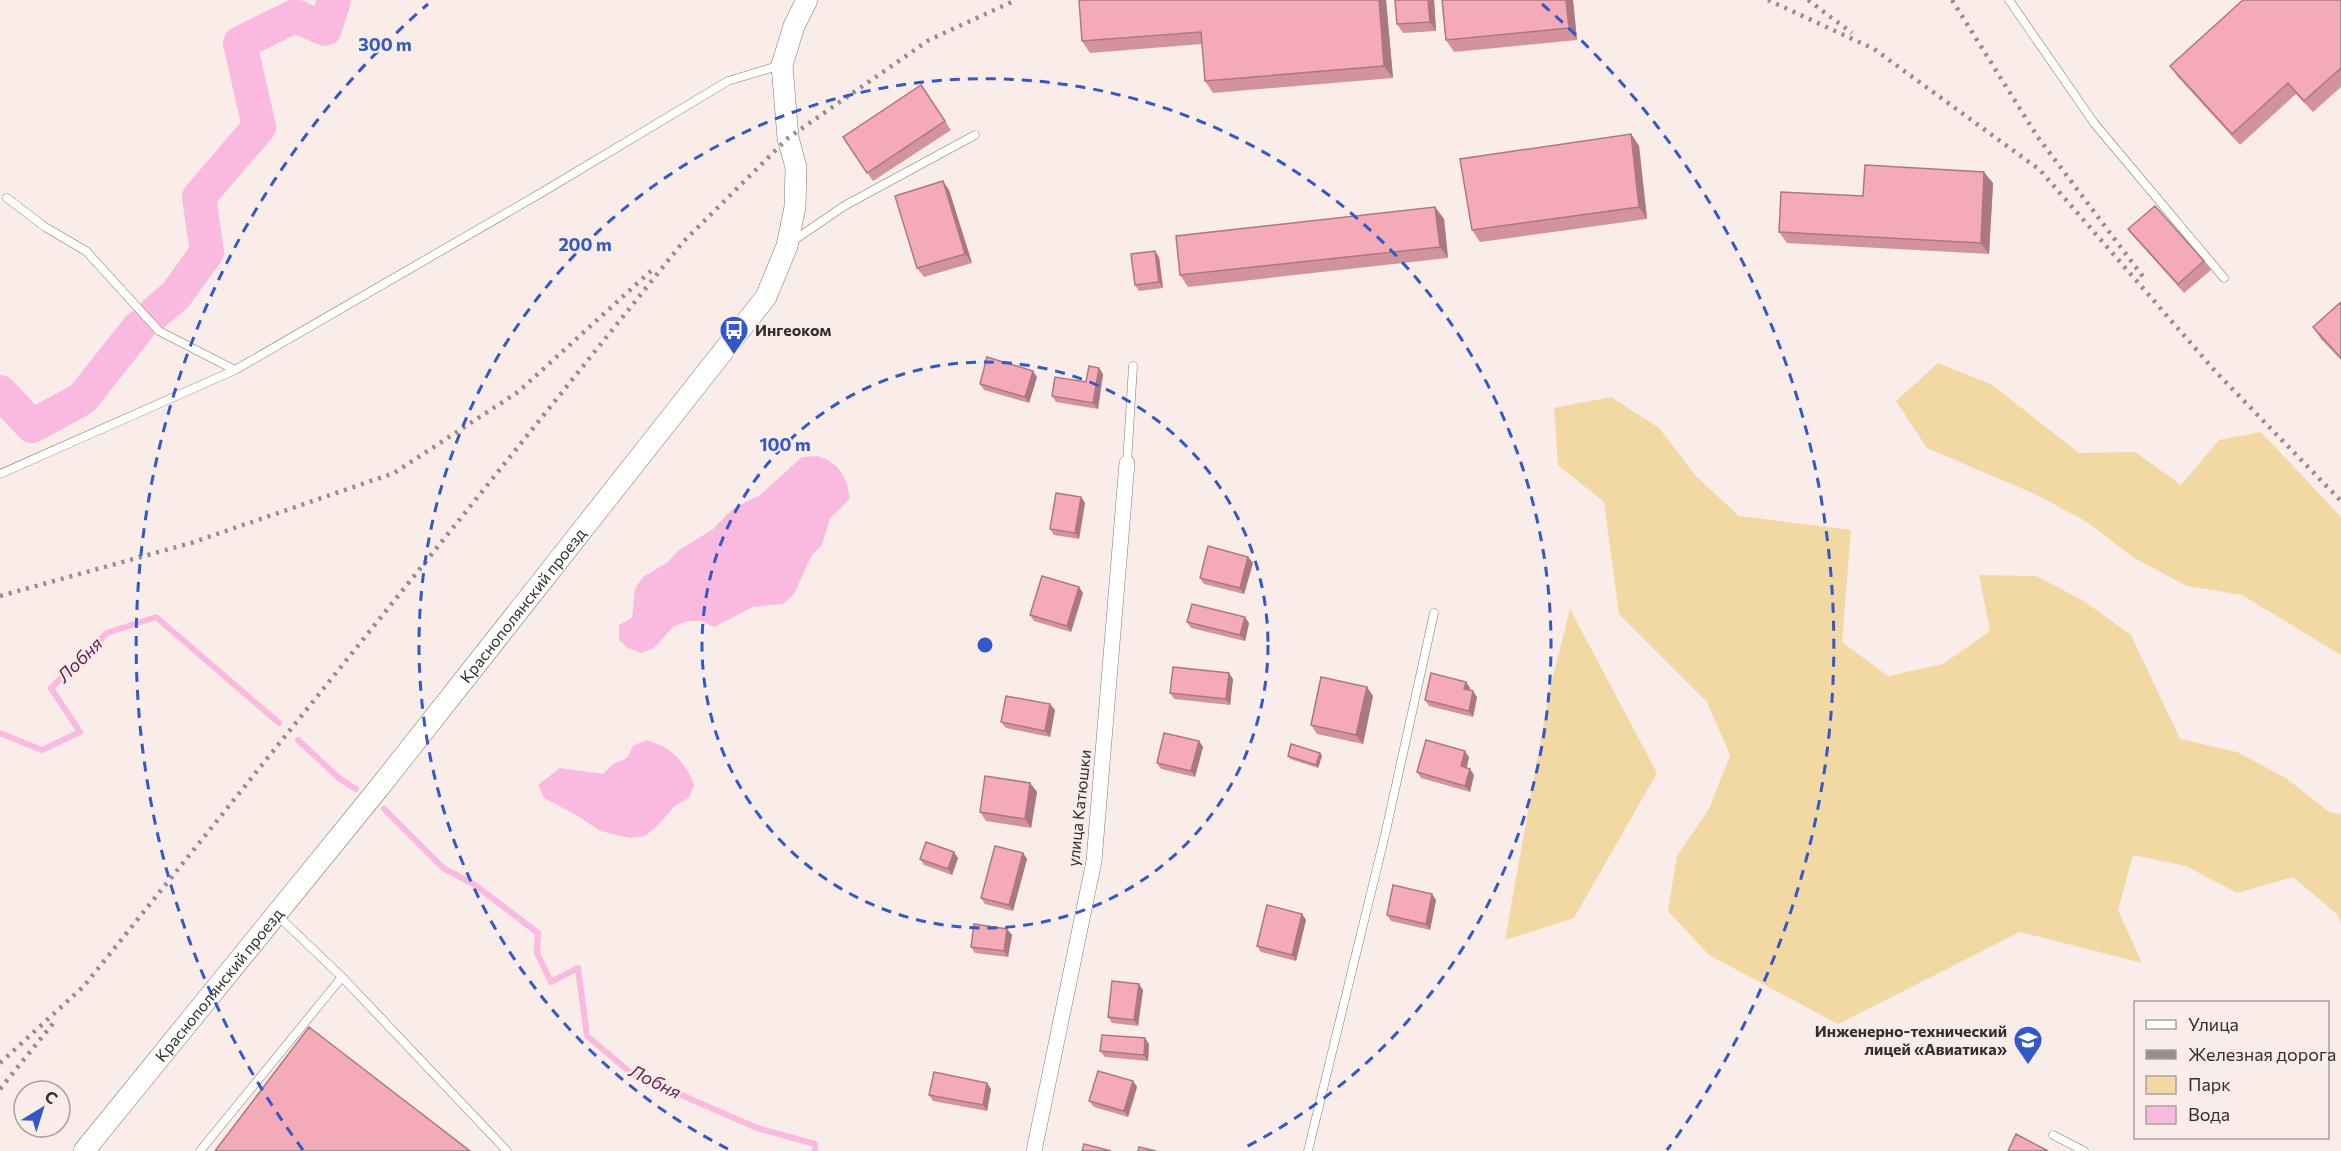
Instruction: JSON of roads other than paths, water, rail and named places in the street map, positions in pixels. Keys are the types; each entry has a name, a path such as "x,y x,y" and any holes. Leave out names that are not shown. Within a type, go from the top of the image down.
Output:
{"main road":[{"name":"Краснополянский проезд","path":"84,1151 384,782 766,297 787,246 795,207 796,167 788,138 782,65 794,26 807,0"}],"street":[{"name":"улица Катюшки","path":"1034,1151 1094,861 1127,464"}],"lane":[{"path":"2009,0 2094,123 2224,278"},
{"path":"0,474 235,370 541,194 728,81 782,65"},
{"path":"787,246 844,206 975,135"},
{"path":"7,198 45,227 86,251 159,331 235,370"},
{"path":"1127,464 1133,366"},
{"path":"1308,1151 1383,846 1434,613"},
{"path":"276,914 342,977 507,1151"},
{"path":"201,1151 342,977"},
{"path":"2053,1135 2084,1151"}],"water":[{"path":"817,456 831,462 841,471 850,498 830,518 822,545 812,555 794,594 783,604 753,607 714,627 701,621 687,621 673,627 654,648 641,653 628,648 619,640 619,625 632,618 635,589 643,577 713,529 734,508 760,495 802,457"},
{"path":"646,740 662,746 676,756 682,762 694,785 689,798 676,805 645,836 630,838 600,831 544,798 538,785 560,768 603,774 613,764 627,758 633,746"}],"waterway":[{"path":"155,313 176,295 207,252 199,197 259,127 240,43 295,16 325,29 334,0"},
{"path":"0,392 32,426 82,399 139,327"},
{"name":"Лобня","path":"0,733 42,750 80,732 51,688 107,633 156,617 279,723"},
{"name":"Лобня","path":"298,740 340,779 356,789"},
{"name":"Лобня","path":"384,809 443,868 475,885 538,933 537,953 551,982 578,968 587,1036 631,1073 757,1128 815,1144 815,1151"}],"railway":[{"path":"0,1063 84,986 683,242 788,138 929,40 1016,0"},
{"path":"1768,0 1874,49 2040,170 2215,371 2341,501"},
{"path":"1808,0 1852,33"},
{"path":"1952,0 2037,136 2144,278"},
{"path":"0,596 191,543 394,473 518,392 652,270"},
{"path":"0,1089 55,1021"}],"place":[{"name":"Ингеоком","path":"734,356"},
{"name":"Инженерно-технический лицей «Авиатика»","path":"2028,1066"}]}
